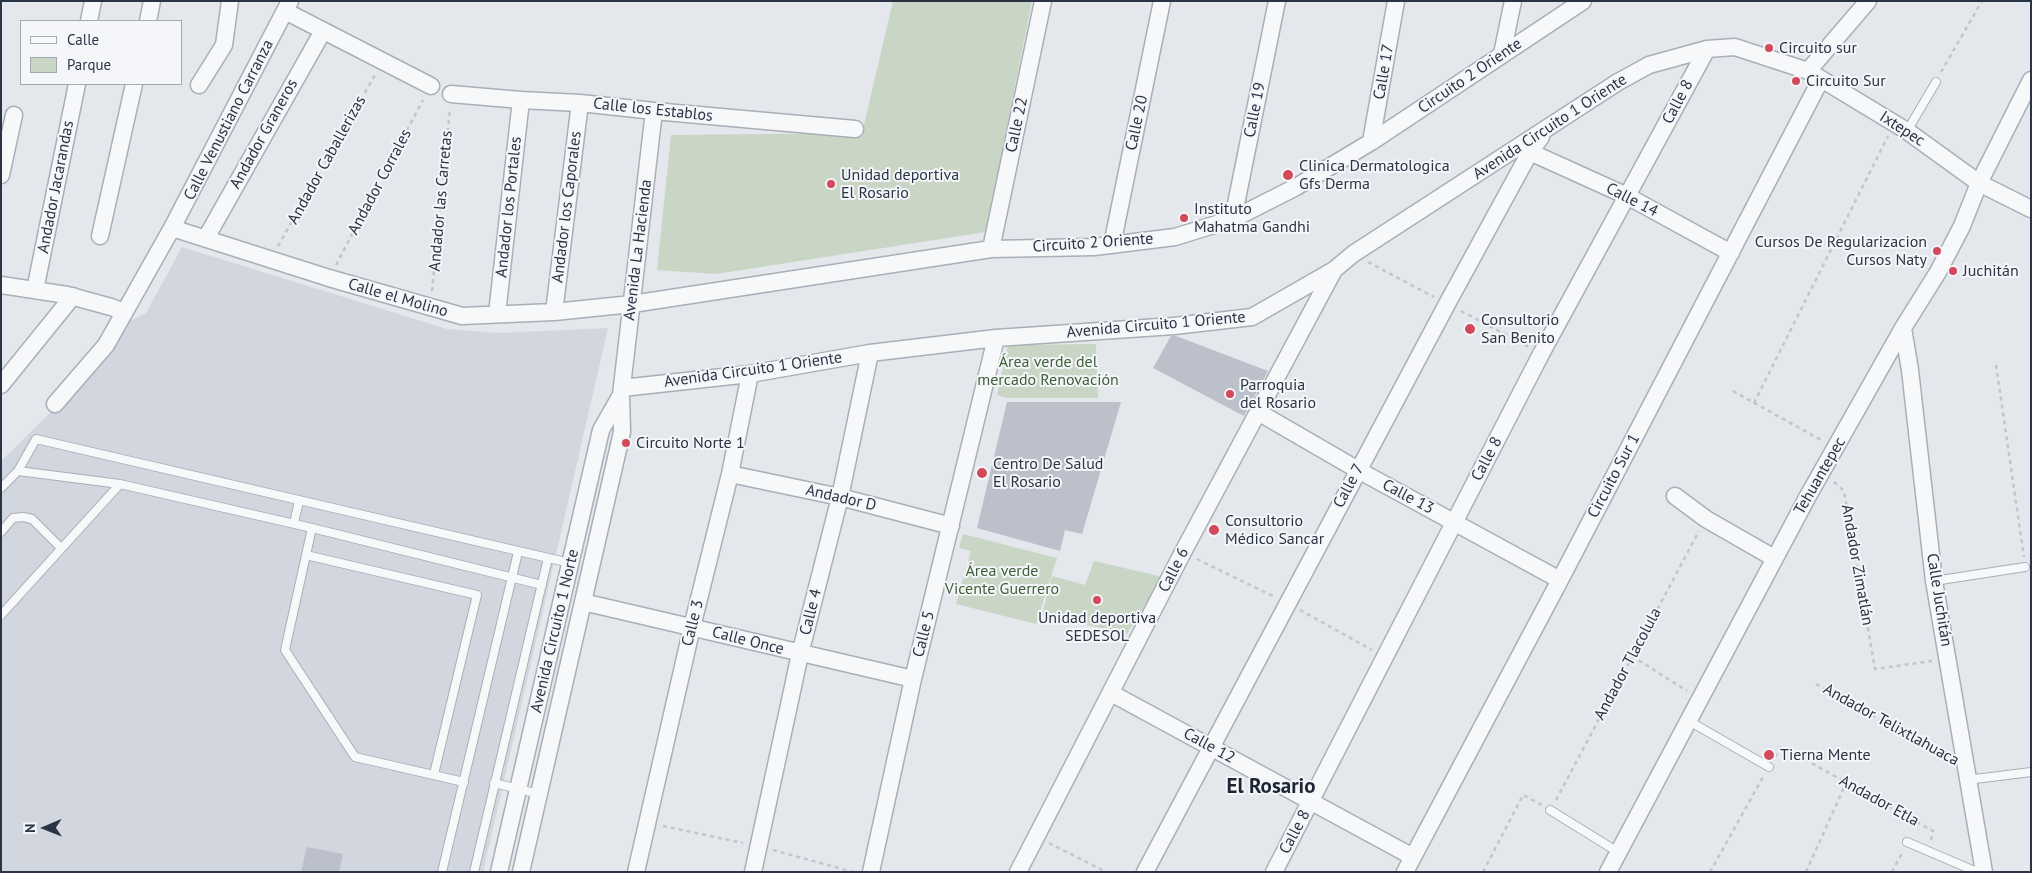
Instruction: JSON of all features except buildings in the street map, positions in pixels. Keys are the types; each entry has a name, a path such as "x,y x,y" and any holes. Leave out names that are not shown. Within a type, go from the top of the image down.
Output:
{"street":[{"path":"89,20 93,1"},
{"path":"148,20 152,1"},
{"path":"199,85 224,45 230,1"},
{"name":"Calle 22","path":"991,249 1043,1"},
{"name":"Calle 20","path":"1112,245 1162,1"},
{"name":"Calle 19","path":"1233,219 1277,1"},
{"name":"Calle 17","path":"1371,142 1396,1"},
{"path":"1502,54 1513,1"},
{"name":"Circuito 2 Oriente","path":"632,304 991,249 1112,245 1175,237 1233,219 1296,187 1371,142 1583,1"},
{"name":"Circuito Sur 1","path":"1405,872 1731,253 1815,75 1868,1"},
{"path":"287,6 323,30 431,86"},
{"name":"Calle Venustiano Carranza","path":"55,404 106,345 118,310 172,228 287,6"},
{"name":"Andador Graneros","path":"206,238 323,30"},
{"name":"Avenida Circuito 1 Oriente","path":"622,392 750,374 870,353 996,338 1174,326 1252,316 1334,270 1353,254 1618,82 1649,65 1707,49 1735,47 1815,75"},
{"name":"Calle 8","path":"1274,872 1541,354 1707,49"},
{"name":"Ixtepec","path":"1815,75 1901,127 1979,183 2030,206"},
{"name":"Tehuantepec","path":"1608,872 1821,472 1903,328 1938,272 1962,226 1979,183 2031,80"},
{"name":"Andador Jacarandas","path":"35,290 77,85"},
{"path":"100,236 134,85"},
{"name":"Calle los Establos","path":"451,94 580,103 855,129"},
{"name":"Andador los Portales","path":"497,314 521,100"},
{"name":"Andador los Caporales","path":"554,312 580,103"},
{"name":"Avenida La Hacienda","path":"622,392 654,111"},
{"path":"1,175 14,116"},
{"name":"Calle 7","path":"1145,872 1358,470 1530,152 1545,131"},
{"name":"Calle 14","path":"1530,152 1627,196 1731,253"},
{"name":"Calle el Molino","path":"172,228 329,278 462,316 554,312 632,304"},
{"name":"Calle 6","path":"1018,872 1183,552 1334,270"},
{"path":"1,285 73,296 118,310"},
{"path":"1,385 73,296"},
{"name":"Calle Juchitán","path":"1903,328 1910,370 1934,581 1984,872"},
{"name":"Calle 5","path":"871,872 913,679 996,338"},
{"name":"Calle 4","path":"753,872 800,654 840,497 870,353"},
{"name":"Calle 3","path":"636,872 692,627 730,474 750,374"},
{"name":"Avenida Circuito 1 Norte","path":"499,872 601,430 622,392"},
{"name":"Avenida Circuito 1 Norte","path":"521,872 622,432 622,392"},
{"name":"Calle 13","path":"1258,412 1358,470 1560,580"},
{"name":"Andador D","path":"730,474 840,497 951,526"},
{"path":"1675,496 1706,519 1774,558"},
{"name":"Calle Once","path":"583,602 913,679"},
{"name":"Calle 12","path":"1111,692 1413,857"}],"lane":[{"path":"1901,127 1936,82"},
{"path":"1,488 18,471 36,439 570,563"},
{"path":"18,471 120,484 312,528 542,585"},
{"path":"1,615 120,484"},
{"path":"294,524 300,500"},
{"path":"1,532 13,518 23,517 32,519 61,548"},
{"path":"312,528 286,650 355,757 464,782"},
{"path":"442,872 518,552"},
{"path":"306,555 477,595 434,774"},
{"path":"474,872 548,558"},
{"path":"1934,581 2025,567"},
{"path":"1689,721 1769,767"},
{"path":"1966,773 2031,772"},
{"path":"494,783 539,794"},
{"path":"1550,810 1618,852"},
{"name":"Andador Etla","path":"1907,842 1977,872"}],"path":[{"path":"1936,82 1982,1"},
{"name":"Andador Caballerizas","path":"271,258 382,61"},
{"name":"Andador Corrales","path":"329,278 431,86"},
{"name":"Andador las Carretas","path":"431,308 451,94"},
{"path":"1754,403 1901,127"},
{"path":"1996,365 2025,567"},
{"path":"1733,391 1836,448"},
{"name":"Andador Zimatlán","path":"1821,472 1844,491 1875,669 1948,659"},
{"name":"Andador Tlacolula","path":"1550,810 1706,519"},
{"path":"1632,656 1701,700"},
{"name":"Andador Telixtlahuaca","path":"1816,684 1966,773"},
{"name":"Andador Etla","path":"1769,767 1781,746 1933,831 1928,851"},
{"path":"1710,872 1769,767"},
{"path":"1806,872 1846,783"},
{"path":"1483,872 1524,796 1550,810"},
{"path":"1036,836 1106,872"},
{"path":"1892,872 1907,842"}],"shaded area":[{"path":"182,247 447,329 499,333 608,328 483,872 1,872 1,461 53,410 122,325 146,313"}],"green space":[{"name":"Unidad deportiva El Rosario","path":"893,1 1032,1 986,232 716,274 657,270 671,135 862,133"},
{"name":"Área verde del mercado Renovación","path":"1096,344 1098,398 1007,398 997,395 1008,345"},
{"name":"Área verde Vicente Guerrero","path":"963,534 1057,558 1036,624 956,604 971,551 959,548"},
{"name":"Unidad deportiva SEDESOL","path":"1094,561 1163,577 1127,634 1042,615 1052,576 1085,585"}],"place":[{"name":"Circuito sur","path":"1769,48"},
{"name":"Circuito Sur","path":"1796,81"},
{"name":"Clinica Dermatologica Gfs Derma","path":"1288,175"},
{"name":"Unidad deportiva El Rosario","path":"831,184"},
{"name":"Instituto Mahatma Gandhi","path":"1184,218"},
{"name":"Cursos De Regularizacion Cursos Naty","path":"1937,251"},
{"name":"Juchitán","path":"1953,271"},
{"name":"Consultorio San Benito","path":"1470,329"},
{"name":"Parroquia del Rosario","path":"1230,394"},
{"name":"Circuito Norte 1","path":"626,443"},
{"name":"Centro De Salud El Rosario","path":"982,473"},
{"name":"Consultorio Médico Sancar","path":"1214,530"},
{"name":"Unidad deportiva SEDESOL","path":"1097,600"},
{"name":"Tierna Mente","path":"1769,755"}],"district":[{"name":"El Rosario","path":"1271,787"}]}
